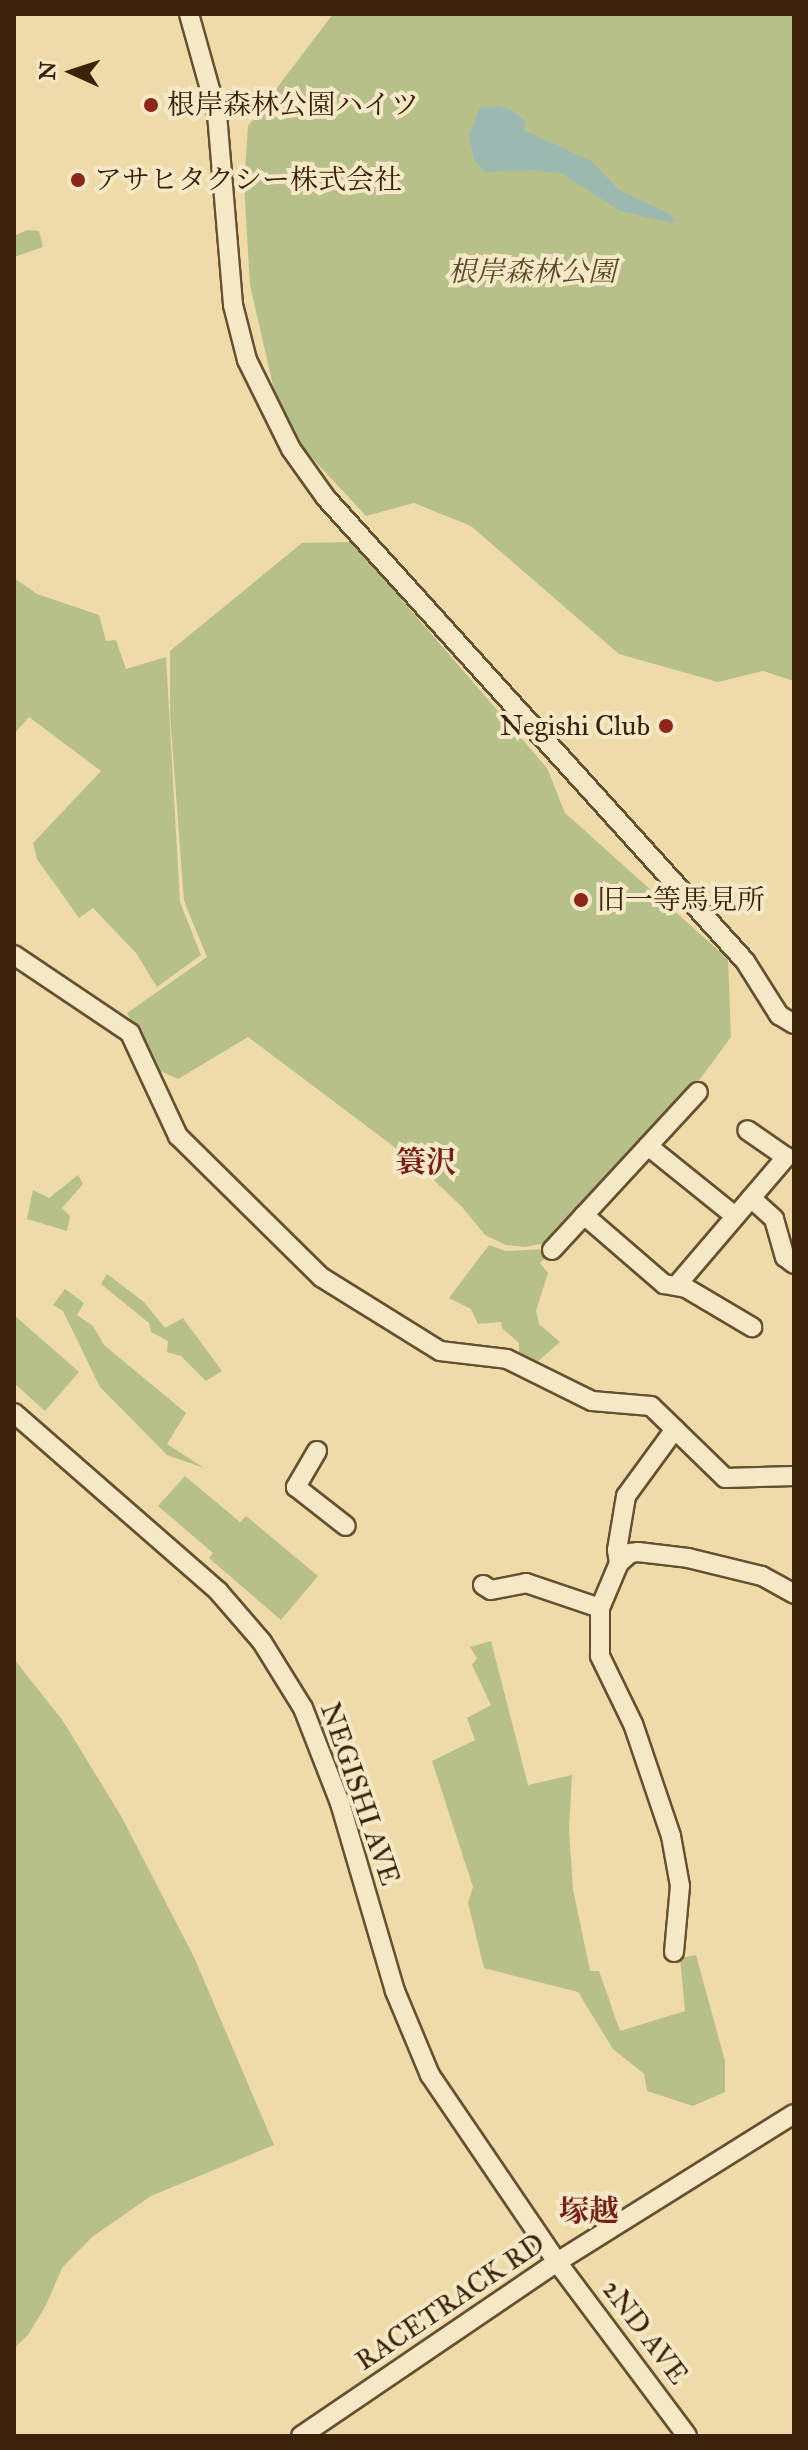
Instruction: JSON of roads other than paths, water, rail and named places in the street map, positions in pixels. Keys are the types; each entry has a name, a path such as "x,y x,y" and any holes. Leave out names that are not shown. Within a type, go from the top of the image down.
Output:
{"street":[{"path":"189,14 217,114 233,305 247,360 291,449 326,498 735,950 779,1015 794,1024"},
{"path":"14,955 130,1033 178,1136 321,1277 440,1351 507,1359 592,1401 651,1406 725,1478 794,1476"},
{"path":"552,1250 698,1092"},
{"path":"676,1286 786,1157 747,1130"},
{"path":"648,1146 735,1216"},
{"path":"751,1198 774,1219 785,1257 794,1264"},
{"path":"584,1215 664,1284 686,1288 752,1327"},
{"name":"NEGISHI AVE","path":"14,1413 218,1591 262,1642 303,1708 340,1803 395,1991 430,2075 557,2262"},
{"path":"619,1563 617,1550 626,1496 675,1429"},
{"path":"317,1451 296,1487 346,1526"},
{"path":"674,1952 680,1886 671,1836 633,1724 600,1656 600,1608 619,1563 630,1553 638,1552 688,1558 762,1576 794,1594"},
{"path":"483,1585 491,1590 526,1583 600,1608"},
{"name":"RACETRACK RD","path":"301,2436 557,2262 794,2114"},
{"name":"2ND AVE","path":"557,2262 687,2436"}],"water":[{"path":"499,106 512,110 526,122 524,130 591,161 619,190 668,213 675,219 673,223 620,211 563,174 533,170 485,172 474,160 469,136 480,107"}],"place":[{"name":"根岸森林公園ハイツ","path":"151,105"},
{"name":"アサヒタクシー株式会社","path":"78,180"},
{"name":"Negishi Club","path":"666,726"},
{"name":"旧一等馬見所","path":"581,900"}],"district":[{"name":"簑沢","path":"426,1162"},
{"name":"塚越","path":"589,2211"}],"park label":[{"name":"根岸森林公園","path":"532,272"}]}
